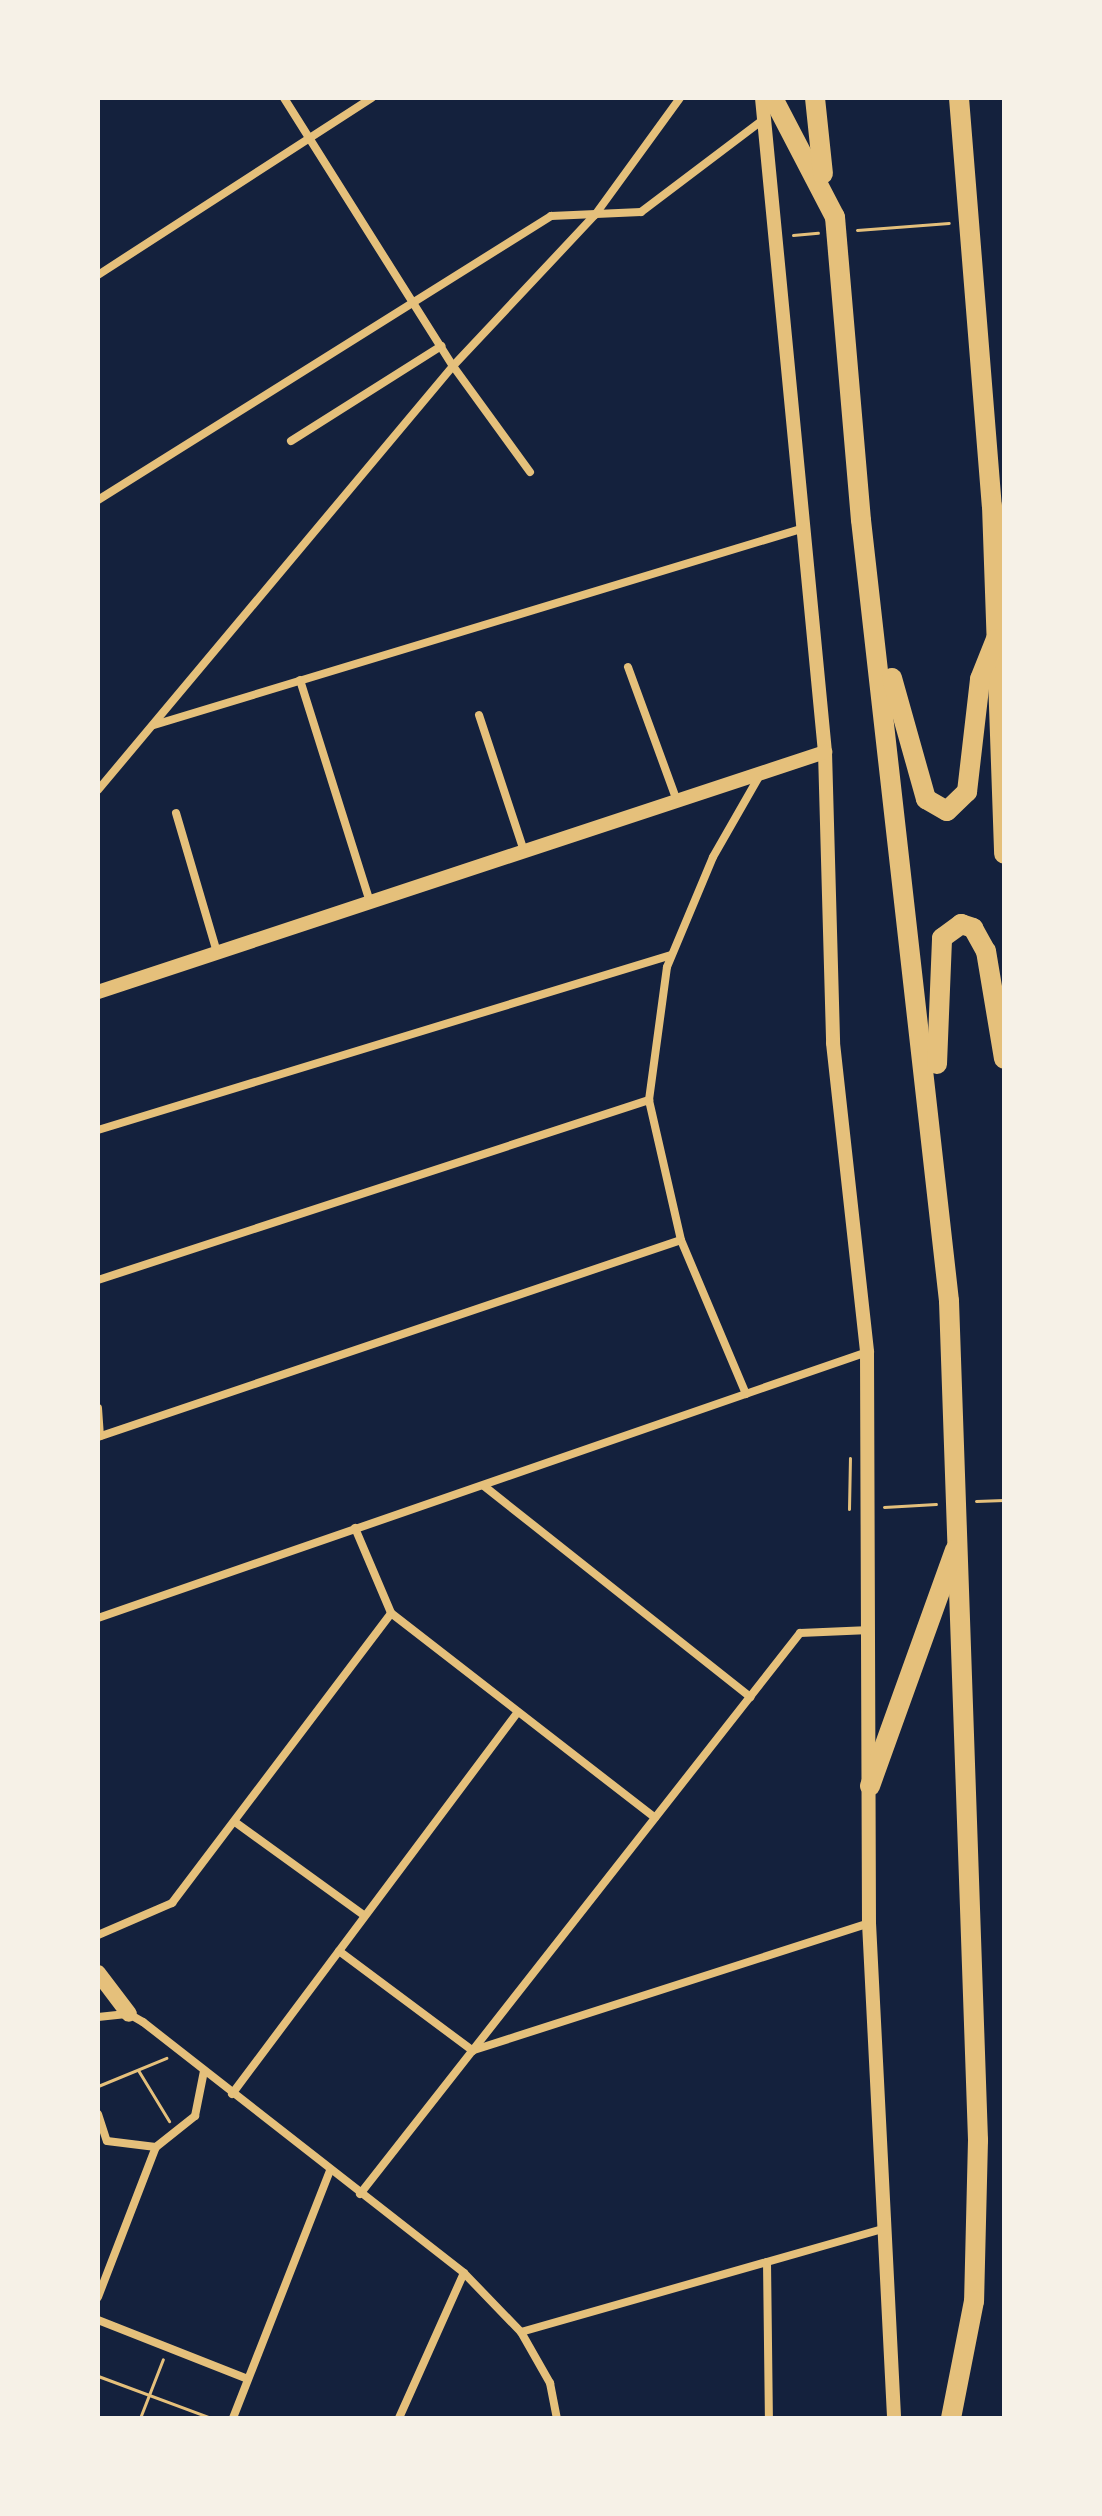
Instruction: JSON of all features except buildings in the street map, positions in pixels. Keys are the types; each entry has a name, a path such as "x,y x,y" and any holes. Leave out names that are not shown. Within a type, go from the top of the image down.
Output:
{"highway":[{"path":"815,98 824,184 837,232 869,585 933,1133 959,1539 978,2140 974,2301 951,2418"},
{"path":"959,98 999,632 996,778 1004,854"},
{"path":"769,105 824,184"},
{"path":"869,585 905,735 934,807 947,811 967,792 980,679 999,632"},
{"path":"933,1133 947,929 973,928 986,951 1004,1059"},
{"path":"870,1786 959,1539"}],"main road":[{"path":"98,1973 129,2014"}],"street":[{"path":"284,98 453,366 530,472"},
{"path":"98,275 372,98"},
{"path":"98,790 453,366 595,215 680,98"},
{"path":"98,500 411,299 551,216 641,212 769,105"},
{"path":"769,105 776,237 825,752 833,1043 867,1352 871,1630 869,1923 882,2229 894,2418"},
{"path":"291,441 441,346"},
{"path":"152,725 804,527"},
{"path":"628,667 677,801"},
{"path":"300,680 370,902"},
{"path":"479,715 524,851"},
{"path":"98,992 825,752"},
{"path":"746,1394 681,1240 649,1100 653,1039 671,955 713,857 762,773"},
{"path":"176,813 217,952"},
{"path":"98,1130 671,955"},
{"path":"98,1280 649,1100"},
{"path":"98,1408 99,1436 681,1240"},
{"path":"98,1618 867,1352"},
{"path":"484,1486 750,1697"},
{"path":"355,1528 391,1613 655,1818"},
{"path":"98,1935 172,1903 391,1613"},
{"path":"360,2194 800,1633 871,1630"},
{"path":"232,2094 518,1712"},
{"path":"235,1822 365,1916"},
{"path":"473,2051 869,1923"},
{"path":"339,1951 473,2051"},
{"path":"98,2017 129,2014 464,2273 521,2332 550,2383 557,2418"},
{"path":"98,2114 107,2141 156,2147 178,2136 195,2116 204,2071"},
{"path":"98,2297 156,2147"},
{"path":"233,2418 330,2170"},
{"path":"521,2332 882,2229"},
{"path":"767,2262 769,2418"},
{"path":"399,2418 464,2273"},
{"path":"98,2320 248,2379"}],"path":[{"path":"776,237 969,222"},
{"path":"846,1462 849,1509 864,1508"},
{"path":"973,1502 1004,1500"},
{"path":"880,1507 942,1504"},
{"path":"98,2086 180,2052"},
{"path":"138,2070 178,2136"},
{"path":"140,2418 167,2348"},
{"path":"98,2376 211,2418"}]}
